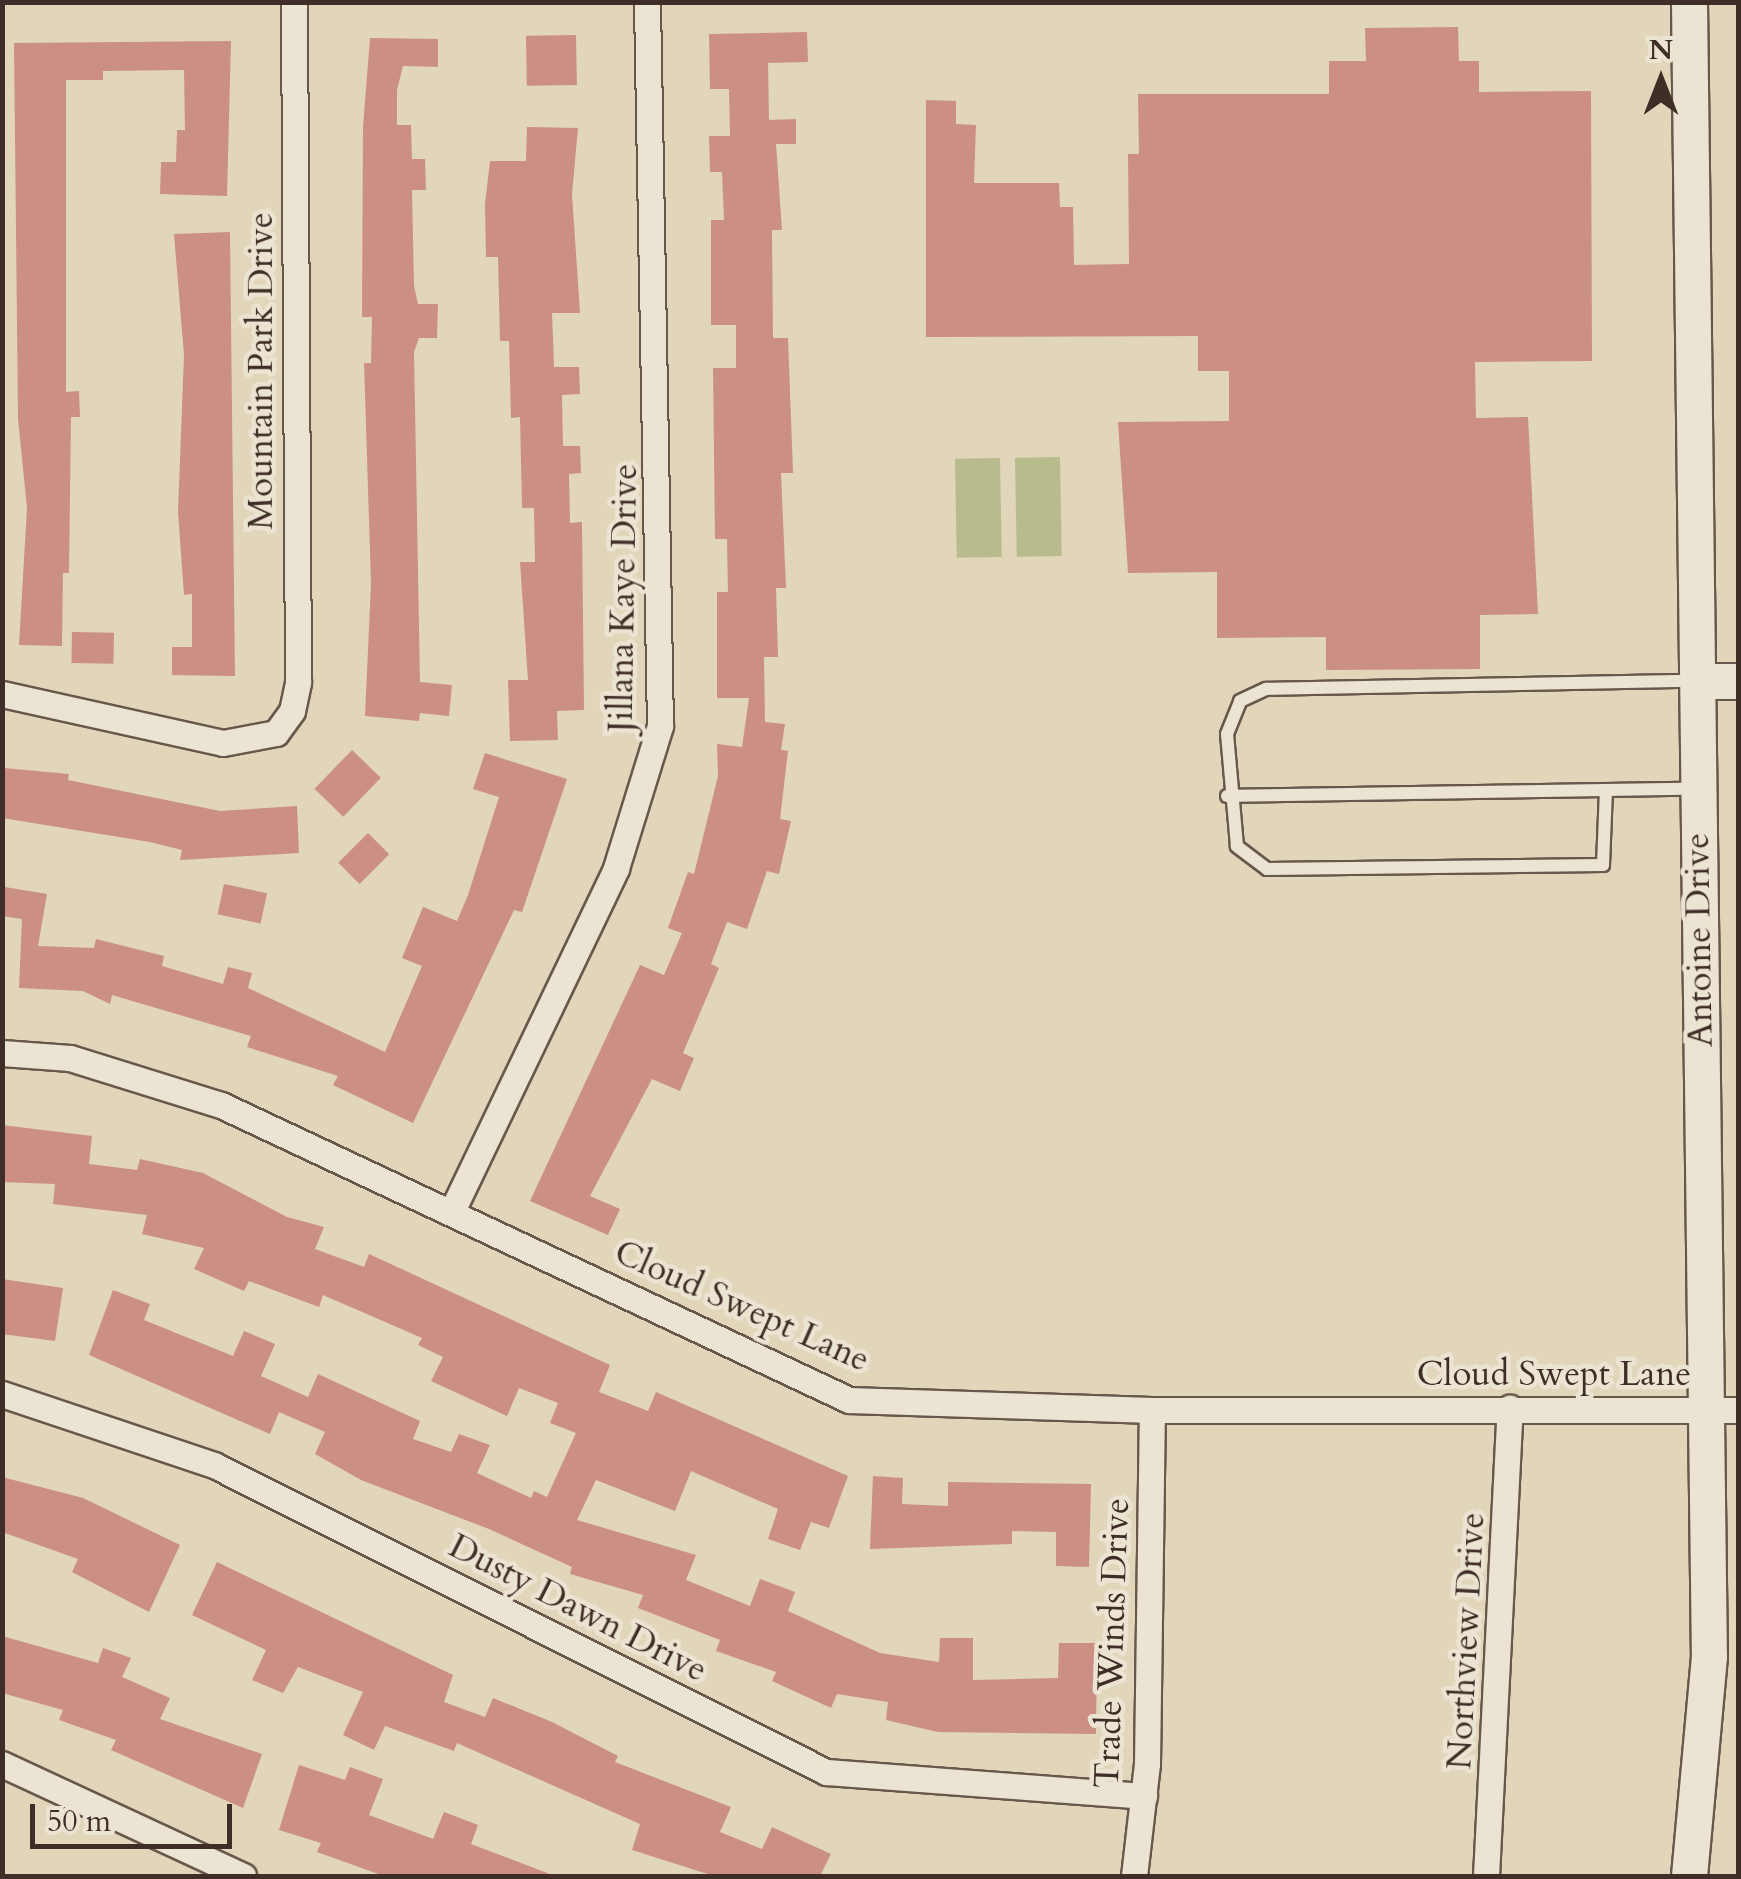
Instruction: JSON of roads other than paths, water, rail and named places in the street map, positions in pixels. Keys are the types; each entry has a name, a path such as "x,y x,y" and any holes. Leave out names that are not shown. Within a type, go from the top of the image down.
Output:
{"main road":[{"name":"Antoine Drive","path":"1689,2 1700,681 1696,789 1722,1410 1709,1656 1689,1876"},
{"path":"1700,681 1738,681"}],"street":[{"name":"Mountain Park Drive","path":"2,694 224,743 276,733 298,682 294,2"},
{"name":"Jillana Kaye Drive","path":"452,1211 616,868 660,726 647,2"},
{"name":"Cloud Swept Lane","path":"2,1053 70,1058 222,1105 849,1400 1152,1410 1722,1410"},
{"name":"Dusty Dawn Drive","path":"2,1394 214,1465 826,1772 1144,1796"},
{"name":"Northview Drive","path":"1486,1876 1510,1408"},
{"name":"Trade Winds Drive","path":"1134,1876 1144,1796 1152,1410"},
{"path":"2,1764 243,1876"}],"lane":[{"path":"1606,790 1603,865 1267,869 1237,846 1228,796 1227,734 1240,701 1266,690 1700,681"},
{"path":"1228,796 1696,789"}]}
